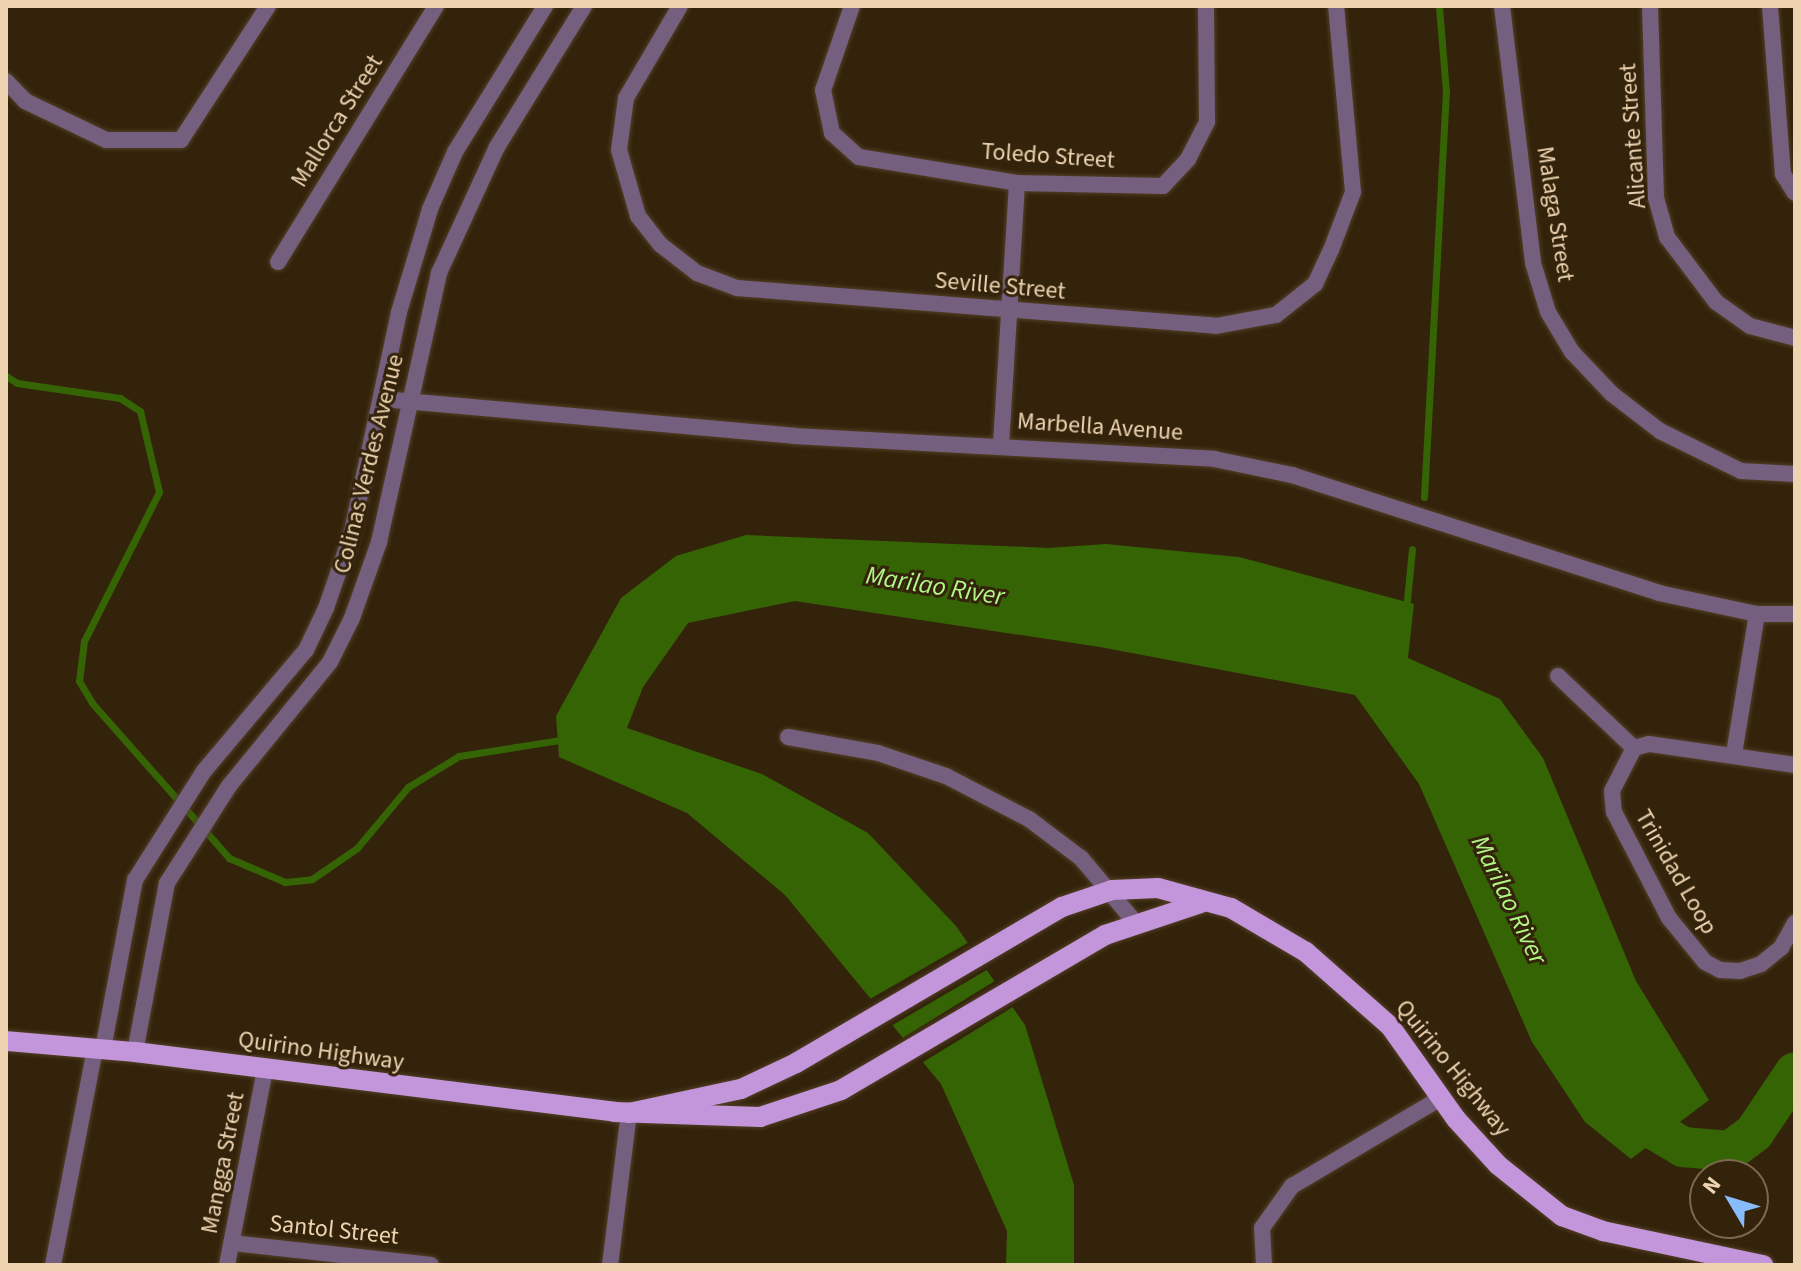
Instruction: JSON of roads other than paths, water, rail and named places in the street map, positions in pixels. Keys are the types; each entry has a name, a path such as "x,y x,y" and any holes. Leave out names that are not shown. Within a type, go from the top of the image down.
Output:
{"main road":[{"name":"Quirino Highway","path":"629,1113 741,1089 876,1017 1062,907 1112,890 1158,888 1264,924 1349,988 1390,1026 1441,1098 1498,1165 1562,1216 1603,1231 1763,1265"},
{"name":"Quirino Highway","path":"6,1041 135,1052 629,1113 760,1117 841,1090 1134,921 1206,902"}],"street":[{"path":"6,81 25,101 106,140 181,140 268,6"},
{"name":"Mallorca Street","path":"278,262 436,6"},
{"name":"Colinas Verdes Avenue","path":"53,1265 128,899 160,836 204,771 306,650 351,536 402,297 430,209 455,152 545,6"},
{"name":"Colinas Verdes Avenue","path":"135,1052 160,905 184,852 229,786 330,662 379,542 439,273 497,147 584,6"},
{"name":"Seville Street","path":"680,6 626,98 619,122 624,179 638,216 661,245 697,273 737,288 1216,326 1276,315 1315,284 1353,192 1336,6"},
{"name":"Toledo Street","path":"852,6 823,90 832,133 859,157 1017,183 1163,186 1188,159 1207,122 1206,6"},
{"name":"Malaga Street","path":"1502,6 1533,263 1548,312 1572,352 1612,394 1660,431 1741,471 1795,474"},
{"name":"Alicante Street","path":"1650,6 1656,198 1667,237 1716,302 1750,326 1795,338"},
{"path":"1770,6 1783,174 1795,193"},
{"path":"1001,445 1017,183"},
{"name":"Marbella Avenue","path":"382,399 794,436 1214,459 1292,475 1659,593 1757,614 1795,614"},
{"path":"351,536 379,542"},
{"path":"1734,754 1757,614"},
{"path":"1558,676 1634,748 1649,744 1795,765"},
{"path":"788,737 878,753 946,776 1029,819 1112,890 1134,921"},
{"name":"Trinidad Loop","path":"1634,748 1612,791 1614,812 1686,945 1720,970 1740,971 1761,964 1781,948 1795,923"},
{"path":"220,753 242,770"},
{"path":"160,836 184,852"},
{"name":"Mangga Street","path":"227,1265 265,1069"},
{"path":"1264,1265 1262,1228 1292,1186 1441,1098"},
{"path":"610,1265 629,1113"},
{"name":"Santol Street","path":"232,1243 431,1265"}],"water":[{"path":"746,535 1048,548 1106,544 1239,557 1414,604 1408,658 1500,699 1543,758 1636,981 1709,1100 1631,1159 1585,1122 1532,1042 1419,784 1355,695 1100,647 795,601 688,623 643,687 627,728 762,774 868,833 956,926 1025,1025 1074,1185 1074,1265 1006,1265 1007,1231 941,1084 785,895 687,813 559,757 556,716 621,598 676,556"}],"waterway":[{"path":"1424,497 1446,92 1439,6"},
{"path":"6,376 17,383 120,398 140,411 159,492 84,641 79,681 92,703 229,858 285,882 312,879 357,848 408,787 459,756 566,739"},
{"path":"1406,610 1412,549"},
{"name":"Marilao River","path":"1621,1104 1636,1119 1683,1147 1730,1151 1754,1133 1795,1072"}]}
